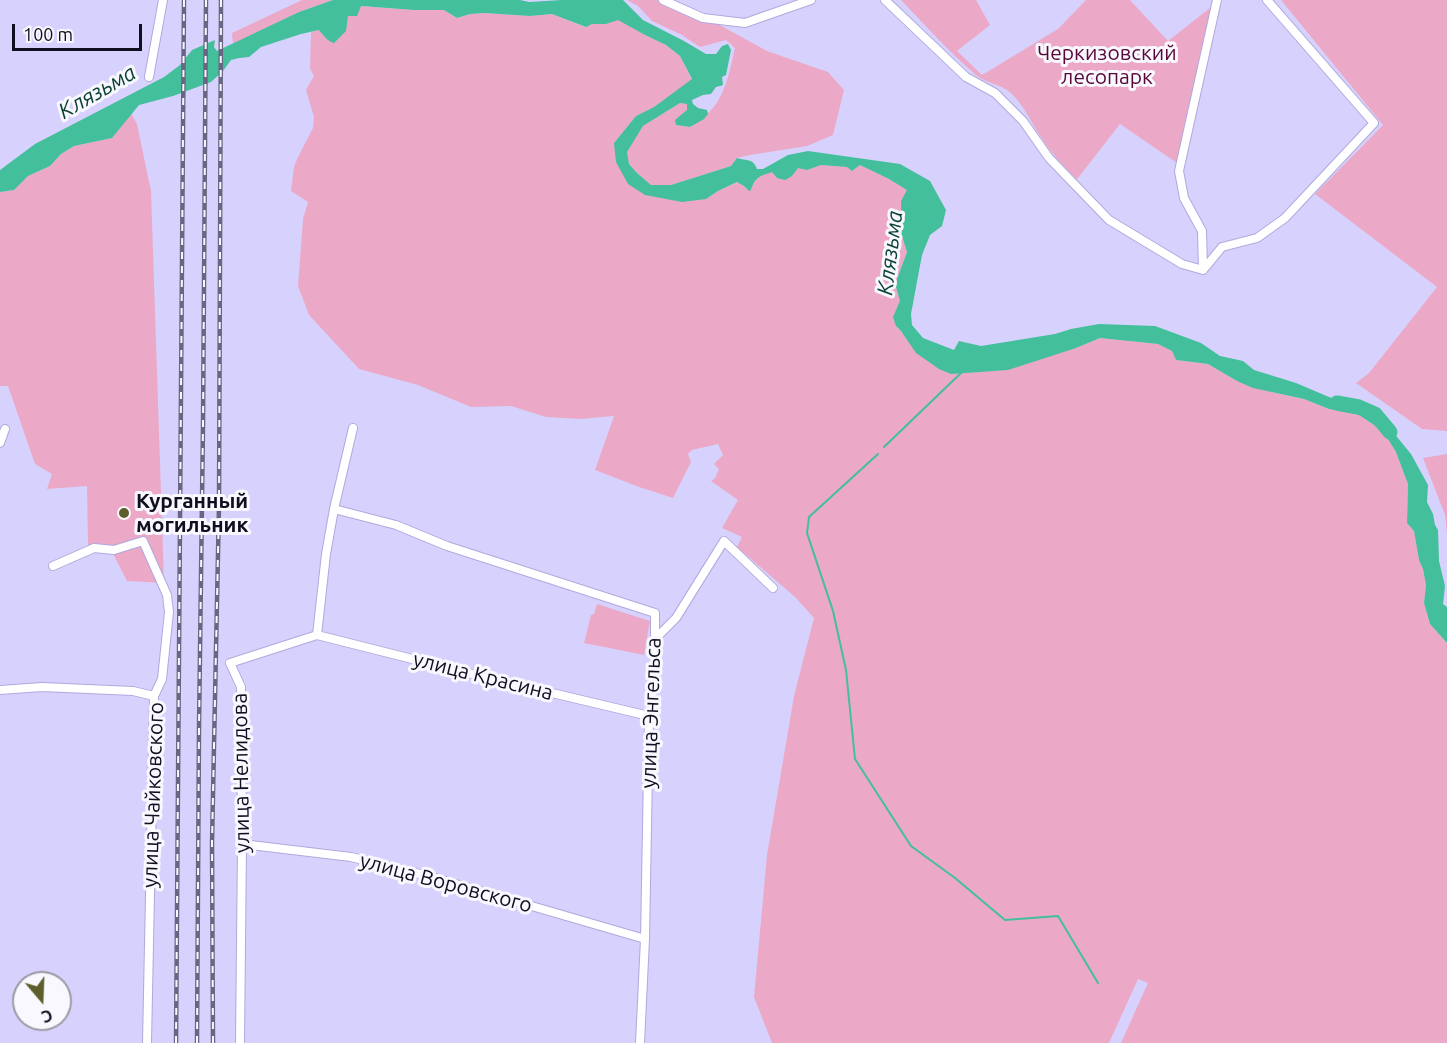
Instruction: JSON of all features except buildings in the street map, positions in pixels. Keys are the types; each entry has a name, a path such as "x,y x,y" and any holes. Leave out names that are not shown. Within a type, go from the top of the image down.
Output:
{"street":[{"path":"149,77 163,0"},
{"path":"663,0 703,18 745,23 811,0"},
{"path":"885,0 966,77 995,93 1023,122 1049,158 1109,220 1182,264 1203,270"},
{"path":"1203,270 1202,231 1185,198 1179,171 1217,0"},
{"path":"1203,270 1222,247 1257,238 1285,218 1374,123 1267,0"},
{"path":"317,634 326,554 353,428"},
{"path":"0,443 4,429"},
{"name":"улица Энгельса","path":"334,509 396,525 447,546 655,613 655,668 649,716 645,939 640,1043"},
{"name":"улица Чайковского","path":"53,566 94,548 114,550 143,541 167,595 169,612 162,679 154,696 147,1043"},
{"path":"655,639 676,618 724,541 773,588"},
{"name":"улица Красина","path":"317,634 649,716"},
{"name":"улица Нелидова","path":"240,1043 241,687 230,663 317,634"},
{"path":"0,690 42,687 133,691 154,696"},
{"name":"улица Воровского","path":"242,844 351,857 432,877 645,939"}],"green space":[{"path":"302,0 333,0 299,12 233,44 232,33"},
{"path":"627,0 667,0 696,12 767,51 828,72 844,90 833,135 807,146 737,158 731,166 671,185 651,185 629,164 626,152 643,126 680,103 687,104 687,110 676,125 690,127 710,112 722,94 735,48 726,40 700,47 682,35 652,21 638,6"},
{"name":"Черкизовский лесопарк","path":"901,0 976,0 990,25 957,51 982,75 1058,29 1086,0 1130,0 1168,41 1220,0 1177,163 1120,124 1076,179 1050,150 1012,94 976,75"},
{"path":"1281,0 1447,0 1447,431 1422,429 1356,383 1369,373 1437,287 1315,194 1383,125"},
{"path":"361,6 444,10 457,18 484,13 530,16 552,14 585,27 592,24 606,24 618,19 666,45 680,56 692,80 654,107 636,116 614,143 628,184 706,199 738,182 751,190 758,177 772,171 792,176 797,167 807,170 821,165 848,167 852,171 860,165 908,190 901,201 902,236 907,252 897,279 896,287 900,301 896,326 916,352 1076,348 1100,338 1158,344 1172,351 1176,360 1208,364 1237,381 1271,392 1304,399 1329,409 1359,415 1383,431 1396,452 1408,484 1407,523 1414,531 1419,560 1423,569 1426,585 1424,603 1430,624 1447,643 1447,1043 1121,1043 1148,983 1138,979 1109,1043 772,1043 754,997 767,855 794,696 814,618 795,597 737,547 742,537 722,528 738,500 711,481 719,469 714,464 723,455 718,444 692,450 688,454 691,462 673,498 595,470 614,416 580,419 546,417 511,406 471,407 418,385 359,369 309,315 298,286 303,219 308,202 291,191 294,167 313,128 314,117 306,90 314,76 310,69 311,32 320,30 329,40 345,31 348,16"},
{"path":"131,113 137,124 151,191 164,583 127,581 110,548 88,545 87,486 47,489 52,474 35,464 8,386 0,386 0,192 14,190 28,176 50,166 61,154 74,146 112,138"},
{"path":"1447,454 1447,533 1445,515 1423,458"},
{"path":"597,604 650,621 644,655 584,643 591,615 594,614"}],"shaded area":[{"path":"333,0 520,0 529,2 623,0 643,20 706,54 716,54 722,46 728,44 731,50 726,75 722,77 723,85 716,87 711,94 692,100 698,108 707,110 708,114 704,119 690,127 676,125 675,120 687,110 687,104 680,103 643,126 627,152 629,164 651,185 671,185 731,166 737,158 749,160 757,169 763,169 788,155 808,151 900,164 930,181 946,210 942,226 930,235 922,255 911,314 912,325 923,338 954,350 959,341 981,346 1099,324 1155,326 1201,343 1220,356 1243,361 1254,370 1370,411 1388,426 1411,454 1428,485 1427,502 1438,530 1439,561 1445,586 1443,604 1447,607 1447,643 1430,624 1424,603 1426,585 1423,569 1419,560 1414,531 1407,523 1408,484 1396,452 1383,431 1359,415 1329,409 1304,399 1253,388 1208,364 1176,360 1172,351 1158,344 1100,338 1008,370 951,374 939,369 916,353 896,326 893,317 900,301 896,287 897,279 907,252 902,236 901,201 907,190 889,179 860,165 852,171 847,167 821,165 807,170 798,168 792,176 785,180 777,178 772,172 758,178 749,191 737,182 706,199 682,202 645,195 628,184 616,162 614,143 636,116 654,107 692,79 680,56 666,45 618,20 586,27 552,14 530,16 484,13 457,18 444,10 361,6 357,16 348,16 346,31 334,43 319,30 261,47 249,57 231,60 211,82 139,105 112,138 74,146 61,154 50,166 28,176 14,190 0,192 0,170 35,144 164,77 180,65 192,50 215,40 214,47 217,51 299,12"}],"waterway":[{"path":"884,447 962,372"},
{"name":"Клязьма","path":"1337,403 1359,407 1375,414 1390,432"},
{"path":"878,454 809,517 807,533 833,611 846,670 855,759 911,846 955,878 1005,920 1058,916 1098,983"}],"railway":[{"path":"176,1043 184,0"},
{"path":"197,1043 206,0"},
{"path":"213,1043 212,843 219,505 221,0"}],"place":[{"name":"Курганный могильник","path":"124,513"}]}
